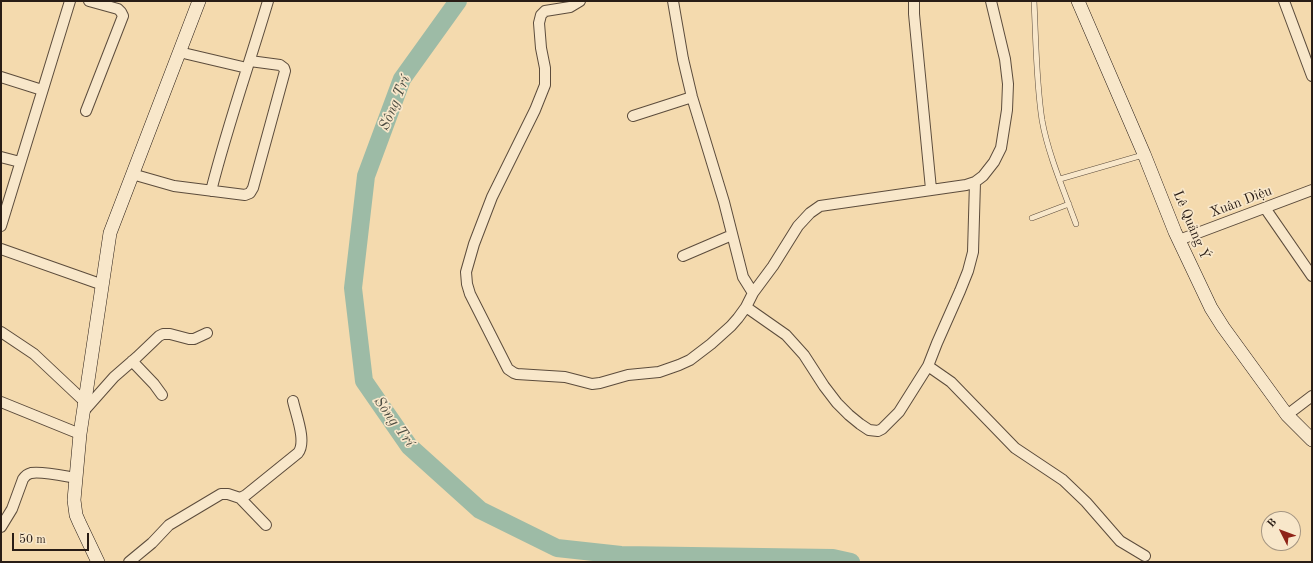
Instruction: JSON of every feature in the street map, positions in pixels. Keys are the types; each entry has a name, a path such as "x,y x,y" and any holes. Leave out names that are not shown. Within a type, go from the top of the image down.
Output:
{"street":[{"path":"1,226 70,1"},
{"path":"86,111 122,16 118,9 89,1"},
{"path":"98,562 76,514 74,500 80,434 110,233 199,1"},
{"path":"211,191 224,139 268,1"},
{"path":"580,1 570,7 545,11 539,20 541,48 546,68 545,85 535,110 492,197 474,244 466,272 470,294 508,369 517,374 565,377 592,384 628,375 659,372 679,366 711,344 731,326 746,308 753,293 773,266 798,226 810,213 820,206 966,185 975,182 982,176 990,168 1001,148 1007,110 1008,84 1006,59 991,1"},
{"path":"673,1 683,59 692,97 724,202 743,277 753,293"},
{"path":"914,1 931,189"},
{"name":"Lê Quảng Ý","path":"1078,1 1144,154 1179,240 1211,308 1223,327 1287,415 1312,440"},
{"path":"1284,1 1311,73"},
{"path":"132,174 174,186 245,195 250,193 253,188 285,71 284,68 280,65 249,64 180,52"},
{"path":"1,77 42,90"},
{"path":"633,116 692,97"},
{"path":"1,157 20,162"},
{"path":"746,308 786,335 804,356 837,403 854,420 869,430 878,431 882,429 889,424 923,376 968,271 973,252 975,182"},
{"name":"Xuân Diệu","path":"1179,240 1312,190"},
{"path":"1265,208 1312,276"},
{"path":"683,256 732,235"},
{"path":"1,249 103,285"},
{"path":"1,332 34,354 84,407"},
{"path":"84,407 155,339 163,334 194,339 207,333"},
{"path":"132,362 154,384 162,395"},
{"path":"928,366 951,382 1015,448 1063,480 1086,502 1120,541 1145,556"},
{"path":"1287,415 1312,396"},
{"path":"240,498 246,496 301,449 302,439 293,401"},
{"path":"1,402 80,434"},
{"path":"1,527 12,509 23,479 26,475 31,473 76,478"},
{"path":"129,562 152,543 169,525 215,496 221,494 228,494 240,498 266,525"}],"lane":[{"path":"1034,1 1036,60 1042,120 1046,138 1076,224"},
{"path":"1060,179 1144,154"},
{"path":"1032,218 1069,204"}],"waterway":[{"name":"Sông Trí","path":"458,1 402,79 366,176 353,288 364,381 409,446 480,510 557,548 621,555 833,558 851,562"}]}
